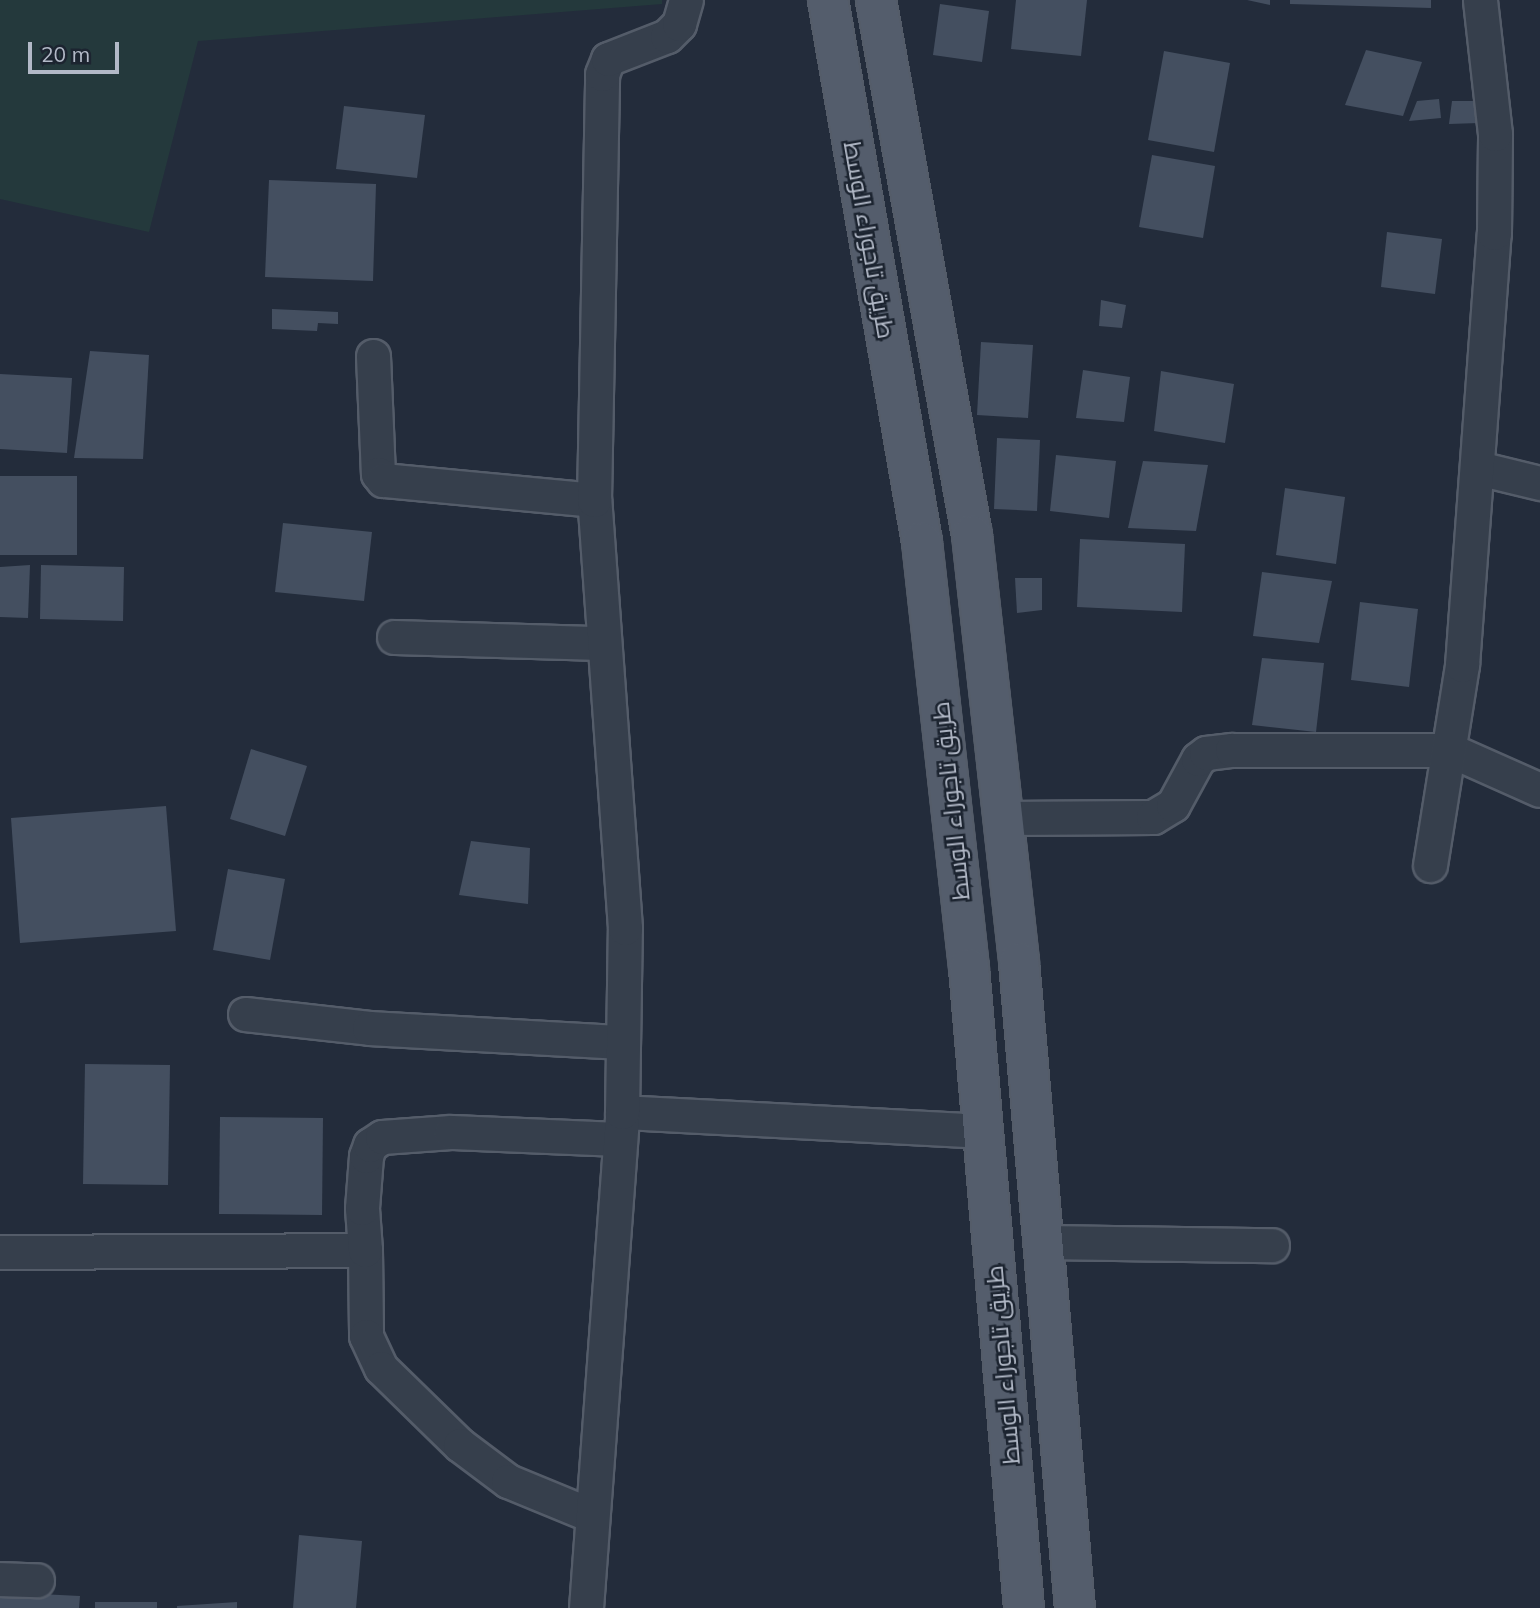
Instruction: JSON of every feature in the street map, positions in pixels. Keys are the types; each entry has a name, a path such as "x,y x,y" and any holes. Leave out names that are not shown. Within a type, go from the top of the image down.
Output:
{"main road":[{"name":"طريق تاجوراء الوسط","path":"828,0 922,542 983,1131 1024,1608"},
{"path":"876,0 972,535 1003,818 1075,1608"}],"street":[{"path":"586,1608 621,1125 625,928 601,643 594,500 602,75 608,59 667,36 679,24 686,0"},
{"path":"1430,865 1462,665 1494,233 1495,134 1480,0"},
{"path":"373,356 378,474 383,480 594,500"},
{"path":"1478,468 1540,483"},
{"path":"394,637 601,643"},
{"path":"1003,818 1153,817 1173,805 1206,753 1322,747 1450,750 1540,790"},
{"path":"244,1014 369,1028 622,1042"},
{"path":"591,1515 508,1481 460,1445 381,1368 366,1336 362,1208 366,1156 370,1145 382,1137 621,1125 983,1131"},
{"path":"1043,1242 1272,1245"},
{"path":"0,1252 365,1250"},
{"path":"0,1579 37,1580"}],"green space":[{"path":"0,0 662,0 662,4 198,41 149,232 0,199"}],"building":[{"path":"1016,0 1087,0 1081,56 1011,49"},
{"path":"1247,0 1270,0 1270,5"},
{"path":"1290,0 1431,0 1431,8 1290,4"},
{"path":"940,4 989,11 982,62 933,55"},
{"path":"1366,50 1422,62 1403,116 1345,105"},
{"path":"1164,51 1230,63 1214,152 1148,140"},
{"path":"1439,99 1441,118 1409,121 1417,101"},
{"path":"1452,101 1479,101 1479,123 1449,124"},
{"path":"344,106 425,115 417,178 336,169"},
{"path":"1152,155 1215,166 1203,238 1139,227"},
{"path":"269,180 376,184 373,281 265,277"},
{"path":"1387,232 1442,239 1435,294 1381,287"},
{"path":"1101,300 1126,305 1122,328 1099,326"},
{"path":"272,309 338,312 338,324 318,323 317,331 272,329"},
{"path":"981,342 1033,345 1028,418 977,415"},
{"path":"90,351 149,355 143,459 74,458"},
{"path":"1083,370 1130,377 1124,422 1076,418"},
{"path":"1161,371 1234,384 1225,443 1154,431"},
{"path":"0,374 72,378 67,453 0,449"},
{"path":"997,438 1040,440 1037,511 994,509"},
{"path":"1056,455 1116,461 1109,518 1050,511"},
{"path":"1143,461 1208,465 1196,531 1128,528"},
{"path":"0,476 77,476 77,555 0,555"},
{"path":"1285,488 1345,497 1336,564 1276,555"},
{"path":"283,523 372,532 364,601 275,592"},
{"path":"1080,539 1185,544 1182,612 1077,607"},
{"path":"30,565 28,618 0,617 0,567"},
{"path":"41,565 124,567 123,621 40,619"},
{"path":"1262,572 1332,581 1319,643 1253,636"},
{"path":"1015,578 1042,578 1042,610 1017,613"},
{"path":"1360,602 1418,609 1409,687 1351,680"},
{"path":"1262,658 1324,663 1316,732 1252,725"},
{"path":"251,749 307,766 285,836 230,819"},
{"path":"166,806 176,931 20,943 11,818"},
{"path":"471,841 530,848 528,904 459,895"},
{"path":"228,869 285,879 270,960 213,950"},
{"path":"85,1064 170,1065 168,1185 83,1184"},
{"path":"220,1117 323,1118 322,1215 219,1214"},
{"path":"299,1535 362,1541 356,1608 293,1608"},
{"path":"0,1592 80,1596 79,1608 0,1608"},
{"path":"95,1602 157,1602 157,1608 95,1608"},
{"path":"237,1602 237,1608 177,1608 177,1606"}]}
